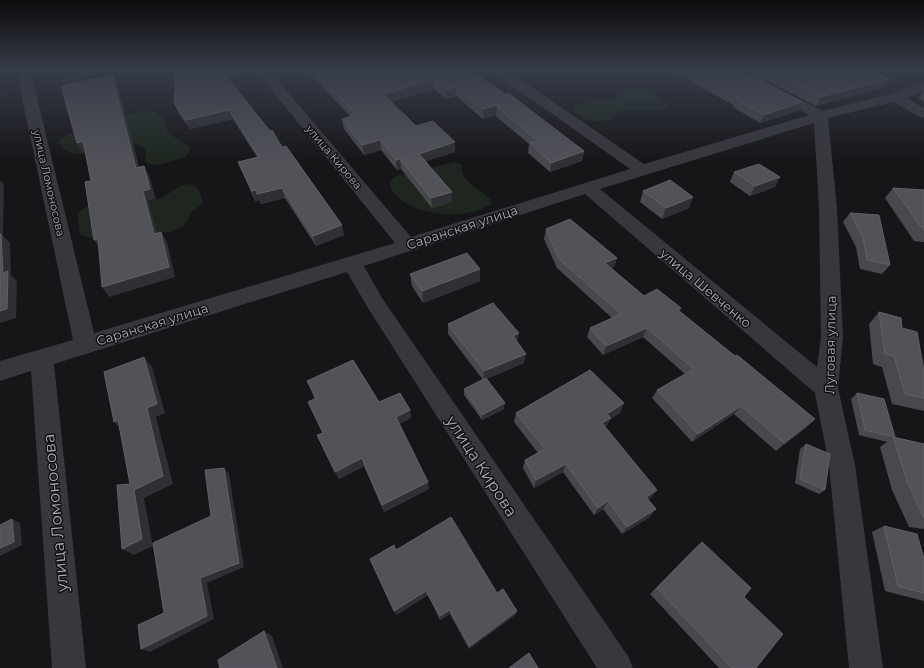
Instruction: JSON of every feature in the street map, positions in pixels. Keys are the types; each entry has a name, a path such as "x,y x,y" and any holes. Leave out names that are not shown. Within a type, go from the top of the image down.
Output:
{"street":[{"name":"улица Ломоносова","path":"30,100 85,344"},
{"name":"улица Кирова","path":"287,100 407,245"},
{"path":"542,100 642,170"},
{"path":"793,100 822,116"},
{"name":"Саранская улица","path":"0,371 352,263 642,170 822,116 884,100"},
{"path":"901,100 924,114"},
{"name":"Луговая улица","path":"822,116 828,208 832,337 826,388 842,465 866,668"},
{"name":"улица Шевченко","path":"587,187 826,388"},
{"name":"улица Кирова","path":"352,263 375,303 616,668"},
{"name":"улица Ломоносова","path":"42,359 68,668"}],"shaded area":[{"path":"662,100 667,104 666,108 660,110 619,111 610,119 601,122 586,119 577,114 574,110 575,106 591,101"},
{"path":"147,111 159,115 164,121 168,133 189,147 190,149 186,157 159,165 149,164 145,161 146,150 136,144 125,143 113,145 89,153 78,154 68,151 59,142 62,138 75,131 119,119 133,113"},
{"path":"455,162 462,165 462,171 467,180 489,198 492,204 468,213 440,214 415,208 405,203 395,195 390,185 396,176"},
{"path":"187,184 197,188 203,204 191,212 188,220 182,227 172,232 107,235 93,238 80,235 77,214 85,207 91,205 145,202 161,198 182,185"}],"building":[{"path":"65,100 118,100 136,168 144,166 150,189 143,191 154,234 161,232 169,267 102,287 98,239 94,240 85,182 91,181 83,141 77,143"},
{"path":"174,100 245,100 270,131 272,130 282,147 286,146 342,225 313,236 282,188 257,194 256,190 252,191 238,162 259,157 229,110 186,120 174,103"},
{"path":"341,100 389,100 416,126 433,121 455,142 419,154 452,192 431,198 400,159 396,160 380,140 362,145 342,119 356,115"},
{"path":"472,100 517,100 584,151 551,163 530,143 538,141 497,107 498,105 483,109"},
{"path":"738,100 798,100 802,102 764,115"},
{"path":"759,164 780,177 755,186 734,172"},
{"path":"670,180 693,197 666,208 643,191"},
{"path":"893,188 924,190 924,231"},
{"path":"850,213 879,215 890,265 867,260 863,238"},
{"path":"570,219 617,258 605,263 644,296 657,289 681,308 678,310 735,356 737,355 815,419 784,443 741,406 698,434 657,390 694,369 647,328 606,346 590,328 621,314 559,259 546,229"},
{"path":"0,234 3,273 8,271 7,309 0,311"},
{"path":"467,253 480,269 422,291 410,274"},
{"path":"493,303 519,333 513,336 526,354 484,371 448,324"},
{"path":"879,312 901,318 902,328 917,332 924,371 924,398 905,394 894,356 885,354"},
{"path":"144,357 157,404 147,408 163,476 134,490 142,539 122,549 117,485 130,484 118,420 114,422 104,372"},
{"path":"353,360 379,402 400,393 410,410 396,417 428,482 382,505 362,458 335,472 317,435 323,433 308,402 316,398 307,381"},
{"path":"590,370 624,403 607,414 611,418 602,423 657,490 646,497 656,509 627,527 608,501 598,508 566,464 536,480 525,460 545,449 516,413"},
{"path":"486,378 505,403 482,415 464,389"},
{"path":"857,393 884,399 895,437 865,430"},
{"path":"893,437 924,444 924,518 907,481"},
{"path":"806,444 830,454 825,490 800,479"},
{"path":"224,468 239,563 200,578 207,616 141,649 138,625 164,613 153,543 211,516 205,470"},
{"path":"451,517 497,593 503,589 517,611 470,646 450,610 440,616 426,591 394,611 370,559 394,545 396,550"},
{"path":"12,519 14,542 0,548 0,525"},
{"path":"884,526 917,534 924,559 924,593 898,586"},
{"path":"702,542 751,588 744,597 783,634 756,668 732,668 657,588"},
{"path":"264,631 277,668 220,668 218,660"},
{"path":"529,653 538,668 509,668"}]}
